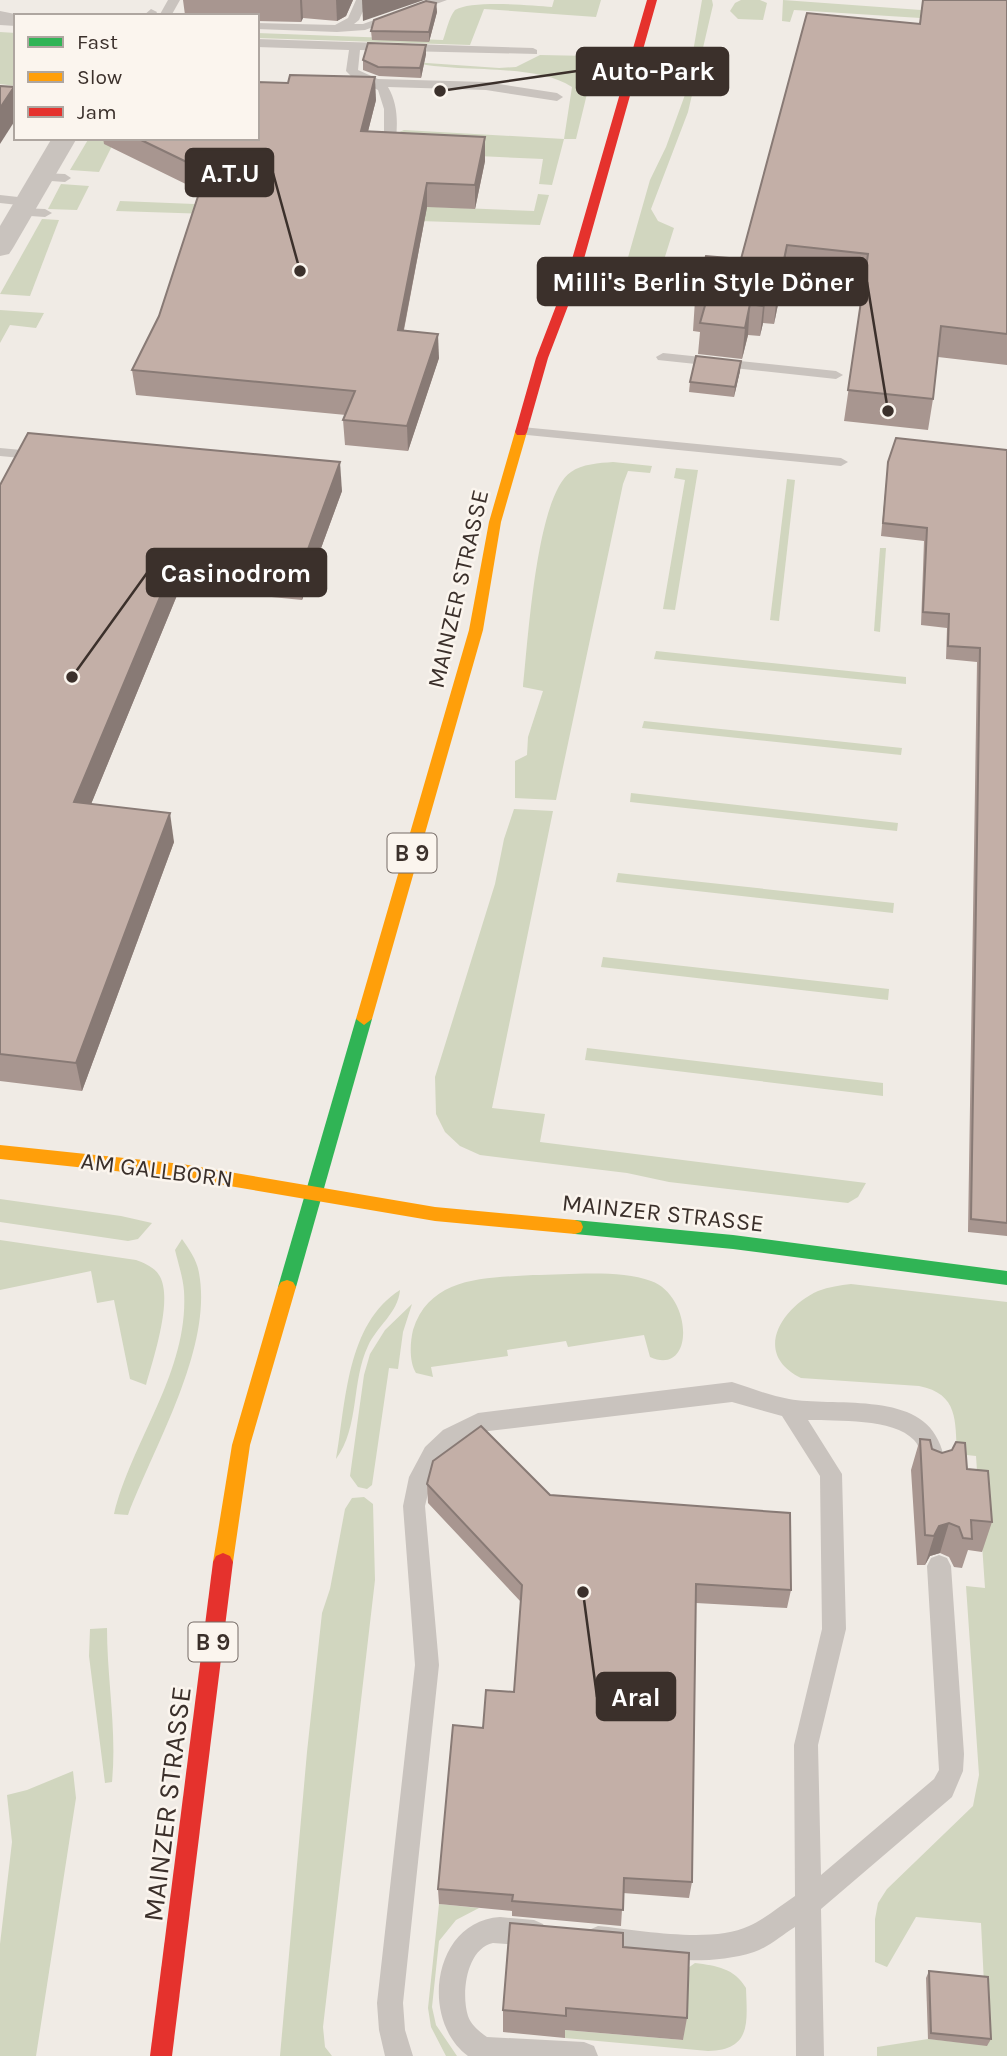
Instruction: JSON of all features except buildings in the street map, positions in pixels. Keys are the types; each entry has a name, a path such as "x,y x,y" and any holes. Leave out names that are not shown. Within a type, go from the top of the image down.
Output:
{"main road":[{"name":"MAINZER STRASSE","path":"161,2056 190,1840 220,1580 241,1445 476,630 495,522 542,358 572,280 652,0"},
{"name":"AM GALLBORN","path":"0,1152 183,1171 314,1192"},
{"name":"MAINZER STRASSE","path":"314,1192 435,1214 733,1242 1007,1278"}],"street":[{"path":"0,248 23,207 53,178 64,140"}],"lane":[{"path":"337,29 353,20 362,0"},
{"path":"259,26 337,29 379,24 441,0"},
{"path":"259,43 533,52"},
{"path":"355,46 352,71 356,76 376,83 432,82 495,87 557,97"},
{"path":"376,83 384,91 390,111 390,138"},
{"path":"663,357 836,375"},
{"path":"522,431 841,463"},
{"path":"0,452 55,457"},
{"path":"399,2056 392,2030 390,2003 427,1665 414,1506 417,1483 426,1461 459,1431 478,1423 733,1392 789,1409 892,1417 911,1424 922,1433 930,1445 934,1471"},
{"path":"789,1409 831,1474 834,1629 806,1745 810,2056"},
{"path":"584,2056 550,2053 504,2054 482,2049 466,2038 456,2021 453,2005 458,1957 466,1944 479,1934 494,1930 688,1947 719,1946 753,1939 808,1903 943,1788 951,1772 939,1566"}],"green space":[{"path":"554,0 601,0 596,17 484,9 470,45 259,38 259,33 443,40 453,13 463,7 501,4 552,7"},
{"path":"702,0 712,0 713,5 688,112 651,209 658,221 674,228 663,263 1007,301 1007,311 625,268 650,180 666,147 686,92"},
{"path":"741,0 760,0 767,3 763,20 738,19 730,11 735,3"},
{"path":"783,0 1007,19 952,20 794,10 790,22 782,21"},
{"path":"0,32 14,33 14,86 0,84"},
{"path":"540,55 590,56 595,61 576,139 564,139 572,87 556,79 517,71 412,62 499,68 516,67"},
{"path":"404,130 564,139 552,185 539,184 543,159 392,152 397,133"},
{"path":"88,140 115,140 99,172 70,170"},
{"path":"61,184 89,186 77,210 48,209"},
{"path":"538,194 549,195 540,225 116,211 120,201 244,206 340,203 534,211"},
{"path":"42,219 59,220 30,296 0,294"},
{"path":"0,310 44,313 36,328 10,325 0,343"},
{"path":"613,462 652,466 650,473 628,471 623,484 556,800 515,798 515,761 527,755 528,737 543,691 523,687 531,606 549,509 559,486 575,469"},
{"path":"676,468 698,470 675,610 663,609 685,480 674,478"},
{"path":"787,479 795,480 779,621 770,620"},
{"path":"880,548 886,548 880,632 874,631"},
{"path":"656,651 906,677 906,684 654,659"},
{"path":"644,721 902,748 901,755 642,728"},
{"path":"631,793 898,823 897,831 630,802"},
{"path":"514,809 553,811 492,1108 545,1114 540,1142 866,1183 858,1197 848,1203 669,1182 627,1173 480,1155 460,1146 445,1132 436,1114 435,1077 495,884 504,839"},
{"path":"618,873 894,903 893,913 616,882"},
{"path":"603,957 889,989 888,1000 601,967"},
{"path":"587,1048 883,1083 883,1096 585,1060"},
{"path":"0,1199 152,1223 138,1239 128,1241 0,1222"},
{"path":"182,1239 195,1259 201,1302 190,1364 128,1515 114,1514 122,1486 158,1405 178,1350 184,1291 175,1250"},
{"path":"0,1240 136,1260 154,1270 163,1285 163,1313 146,1385 130,1379 114,1300 97,1303 91,1271 0,1290"},
{"path":"609,1274 651,1281 665,1289 675,1302 681,1317 681,1346 675,1356 665,1360 650,1357 644,1335 568,1347 566,1341 507,1350 508,1356 431,1367 433,1377 416,1373 411,1352 413,1330 421,1312 432,1299 462,1283 533,1275"},
{"path":"851,1284 1007,1302 1007,2056 877,2056 877,2047 928,2039 987,2045 981,1923 916,1917 887,1967 875,1962 875,1919 878,1903 887,1889 973,1806 979,1775 966,1586 985,1588 976,1456 957,1454 955,1420 942,1395 919,1386 801,1378 786,1368 778,1357 775,1344 777,1332 793,1308 818,1291"},
{"path":"400,1290 391,1313 368,1346 359,1374 349,1432 336,1459 346,1390 359,1344 382,1305"},
{"path":"412,1304 403,1332 398,1369 389,1368 372,1485 367,1489 358,1487 350,1476 364,1375 370,1354 385,1330"},
{"path":"364,1497 373,1504 375,1580 323,2027 325,2047 332,2056 280,2056 322,1613 330,1589 345,1509 352,1498"},
{"path":"107,1628 113,1763 112,1782 105,1783 89,1656 90,1629"},
{"path":"73,1771 76,1798 36,2056 0,2056 0,1944 12,1842 7,1795 27,1790"},
{"path":"439,1904 479,1908 456,1920 439,1941 432,2007 436,2025 457,2056 446,2056 431,2027 428,2008"},
{"path":"695,1963 730,1972 746,1988 744,2032 733,2046 708,2051 565,2038 565,2030 683,2040 688,1968"}],"traffic: fast":[{"path":"287,1287 364,1019"},
{"path":"575,1227 733,1242 1007,1278"}],"traffic: slow":[{"path":"364,1019 476,630 495,522 521,432"},
{"path":"0,1152 182,1171 435,1214 575,1227"},
{"path":"223,1562 241,1445 287,1287"}],"traffic: jam":[{"path":"521,432 542,358 572,280 652,0"},
{"path":"161,2056 223,1562"}],"place":[{"name":"Auto-Park","path":"440,91"},
{"name":"A.T.U","path":"300,271"},
{"name":"Milli's Berlin Style Döner","path":"888,411"},
{"name":"Casinodrom","path":"72,677"},
{"name":"Aral","path":"583,1592"}]}
